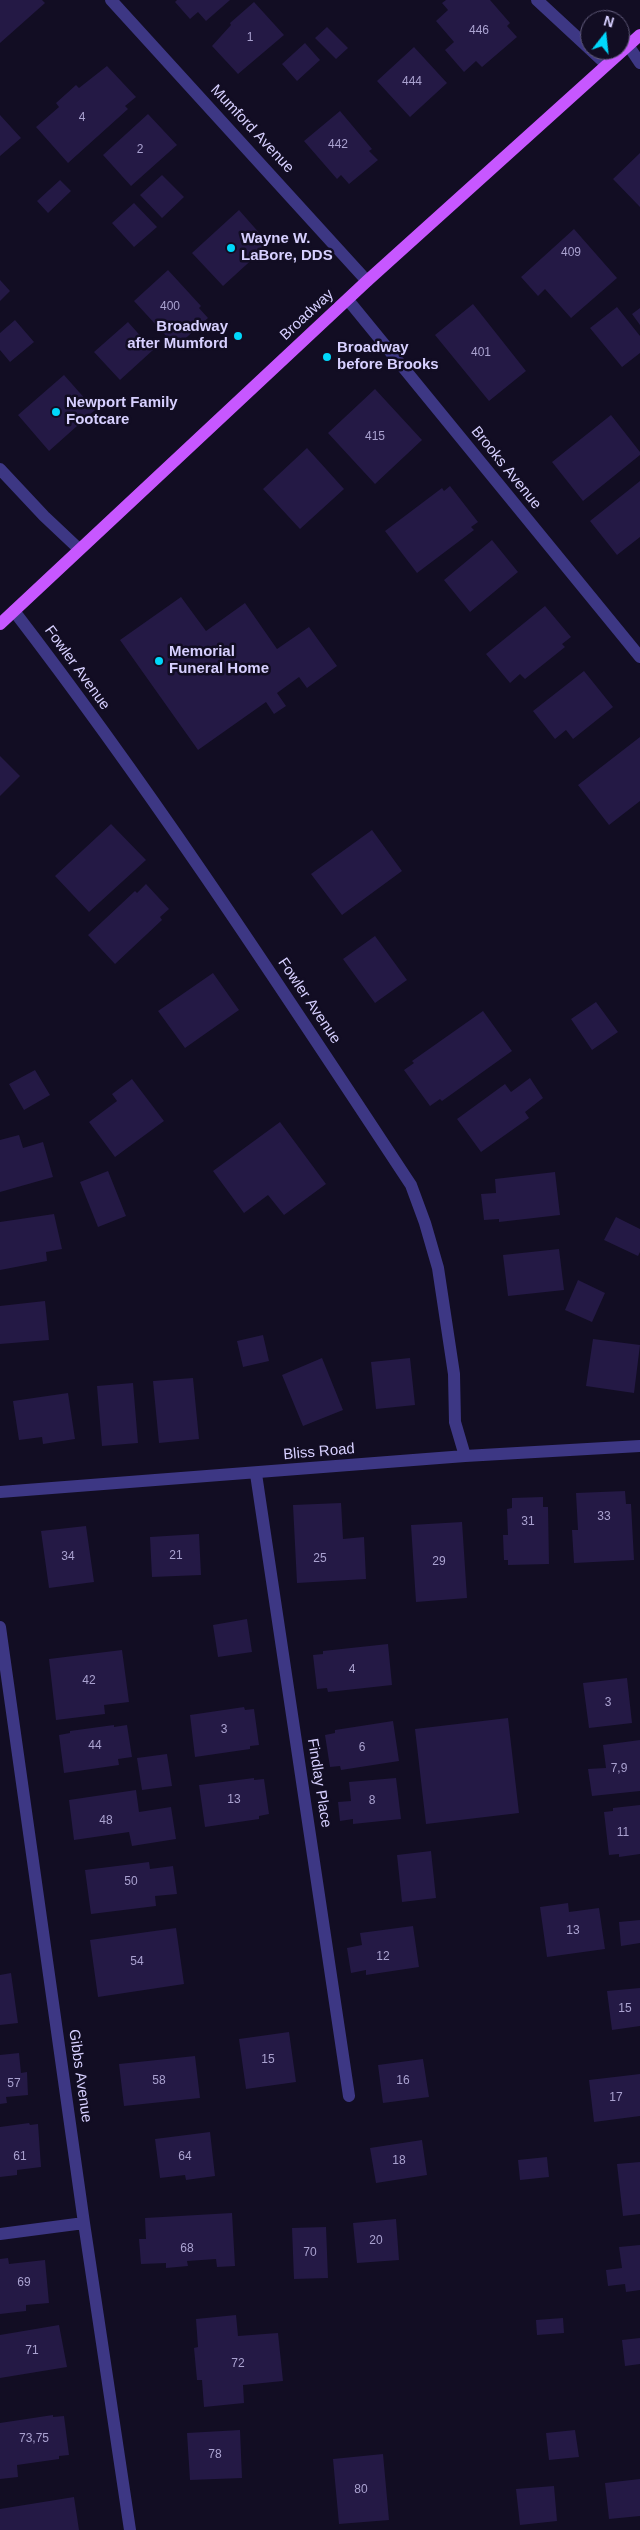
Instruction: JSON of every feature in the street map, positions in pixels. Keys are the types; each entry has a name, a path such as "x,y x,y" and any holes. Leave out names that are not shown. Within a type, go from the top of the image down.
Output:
{"main road":[{"name":"Broadway","path":"630,43 640,35"},
{"name":"Broadway","path":"0,624 367,281 611,60"}],"street":[{"name":"Mumford Avenue","path":"111,0 367,281"},
{"path":"537,0 606,64"},
{"path":"630,48 640,63"},
{"name":"Brooks Avenue","path":"348,300 640,657"},
{"path":"0,470 79,549"},
{"name":"Fowler Avenue","path":"14,611 64,676 191,854 411,1185 425,1223 438,1268 454,1374 455,1422 465,1456"},
{"name":"Bliss Road","path":"0,1492 256,1474 465,1456 640,1446"},
{"name":"Findlay Place","path":"256,1474 349,2096"},
{"name":"Gibbs Avenue","path":"0,1627 84,2223 130,2530"},
{"path":"0,2234 84,2223"}],"building":[{"path":"0,0 42,0 45,3 0,43"},
{"path":"177,0 230,0 206,21 198,12 190,19 175,2"},
{"path":"446,0 490,0 510,23 507,26 517,37 482,67 476,61 464,72 445,50 454,42 436,21 448,10 442,3"},
{"path":"254,2 284,35 238,74 212,46 231,25 230,23"},
{"path":"327,27 348,48 336,59 315,38"},
{"path":"305,43 320,60 297,81 282,64"},
{"path":"414,47 447,83 410,117 377,81"},
{"path":"107,66 136,97 125,106 128,109 68,163 36,127 59,107 56,103 76,85 79,88"},
{"path":"340,111 372,149 369,151 378,160 349,184 341,175 337,179 304,141"},
{"path":"148,114 177,145 131,186 103,155"},
{"path":"0,115 21,138 0,156"},
{"path":"640,153 640,207 613,179"},
{"path":"162,175 184,197 162,218 140,195"},
{"path":"60,180 71,191 48,213 37,201"},
{"path":"134,203 157,227 134,247 112,223"},
{"name":"Wayne W. LaBore, DDS","path":"239,210 269,244 223,286 192,253"},
{"path":"574,229 617,278 571,318 545,289 538,296 521,277"},
{"path":"168,270 201,306 199,308 208,318 178,345 171,336 168,338 134,301"},
{"path":"0,280 10,291 0,301"},
{"path":"473,304 526,371 489,401 435,335"},
{"path":"617,307 640,336 640,353 622,367 590,328"},
{"path":"640,308 640,325 632,314"},
{"path":"15,320 34,342 10,362 0,350 0,333"},
{"path":"128,322 153,350 120,380 94,352"},
{"name":"Newport Family Footcare","path":"64,375 95,410 49,451 18,415"},
{"path":"375,389 422,440 375,484 328,433"},
{"path":"611,415 640,452 640,455 583,501 552,462"},
{"path":"307,448 344,489 300,529 263,489"},
{"path":"640,481 640,537 617,555 590,521"},
{"path":"450,486 478,522 471,527 474,530 417,573 385,531 442,488 444,491"},
{"path":"492,540 518,572 470,612 444,580"},
{"path":"181,597 206,631 245,603 277,649 309,627 337,666 307,688 299,677 277,693 286,706 274,714 266,702 198,750 120,640"},
{"path":"545,606 571,637 562,644 565,647 525,679 520,674 510,683 486,654"},
{"path":"584,671 613,707 573,739 566,730 555,739 533,711"},
{"path":"640,737 640,801 609,825 578,785"},
{"path":"0,756 20,776 0,796"},
{"path":"111,824 146,860 89,912 55,876"},
{"path":"372,830 402,871 342,915 311,874"},
{"path":"146,884 169,909 160,917 162,920 115,964 88,935 135,891 137,893"},
{"path":"375,936 407,980 375,1003 343,959"},
{"path":"213,973 239,1010 185,1048 158,1011"},
{"path":"596,1002 618,1032 592,1050 571,1019"},
{"path":"483,1011 512,1051 442,1101 440,1099 430,1106 404,1070 414,1063 412,1061"},
{"path":"35,1070 50,1095 24,1110 9,1084"},
{"path":"530,1078 543,1098 525,1112 529,1118 481,1152 457,1119 505,1084 511,1092"},
{"path":"132,1079 164,1121 115,1157 89,1122 117,1101 112,1094"},
{"path":"280,1122 326,1184 284,1215 268,1195 244,1213 213,1171"},
{"path":"19,1135 23,1148 43,1142 53,1177 0,1192 0,1140"},
{"path":"108,1171 126,1216 98,1227 80,1182"},
{"path":"555,1172 560,1215 499,1222 499,1219 484,1220 481,1194 496,1193 495,1179"},
{"path":"54,1214 62,1249 46,1252 47,1261 0,1270 0,1222"},
{"path":"616,1217 640,1229 640,1252 638,1256 604,1240"},
{"path":"559,1249 564,1290 508,1296 503,1255"},
{"path":"578,1280 605,1293 592,1322 565,1310"},
{"path":"45,1301 49,1340 0,1344 0,1306"},
{"path":"263,1335 269,1361 243,1367 237,1341"},
{"path":"593,1339 640,1345 634,1393 586,1386"},
{"path":"322,1358 343,1410 303,1426 282,1375"},
{"path":"410,1358 415,1405 376,1409 371,1362"},
{"path":"193,1378 199,1439 159,1443 153,1381"},
{"path":"133,1383 138,1443 102,1446 97,1386"},
{"path":"68,1393 75,1439 43,1444 42,1437 19,1440 13,1401"},
{"path":"625,1491 626,1504 631,1504 634,1560 574,1563 572,1530 578,1530 576,1493"},
{"path":"543,1497 543,1507 548,1507 549,1564 508,1565 508,1560 504,1560 503,1535 508,1535 507,1509 512,1508 512,1498"},
{"path":"341,1503 343,1539 364,1537 366,1579 297,1583 293,1505"},
{"path":"462,1522 467,1598 416,1602 411,1525"},
{"path":"86,1526 94,1582 49,1588 41,1531"},
{"path":"199,1534 201,1575 152,1577 150,1537"},
{"path":"247,1619 252,1652 218,1657 213,1625"},
{"path":"388,1644 392,1685 328,1692 327,1688 317,1689 313,1655 323,1654 323,1651"},
{"path":"122,1650 129,1702 104,1705 105,1714 56,1720 49,1659"},
{"path":"627,1678 632,1723 589,1728 583,1683"},
{"path":"244,1707 245,1710 254,1709 259,1745 250,1746 250,1749 195,1757 190,1715"},
{"path":"508,1718 519,1813 426,1824 415,1729"},
{"path":"393,1721 399,1761 341,1770 340,1766 330,1767 325,1735 335,1733 335,1730"},
{"path":"114,1725 114,1727 127,1725 132,1757 118,1759 119,1765 64,1773 59,1735 70,1733 70,1731"},
{"path":"640,1740 640,1791 592,1796 588,1769 606,1768 603,1745"},
{"path":"167,1754 172,1786 142,1790 137,1758"},
{"path":"254,1778 254,1780 264,1779 269,1814 259,1816 259,1819 205,1827 199,1785"},
{"path":"396,1778 401,1819 353,1824 353,1819 340,1821 338,1802 351,1801 349,1782"},
{"path":"136,1790 139,1812 171,1807 176,1839 132,1846 129,1832 74,1840 69,1800"},
{"path":"640,1805 640,1854 619,1857 619,1854 609,1855 604,1812 613,1811 613,1808"},
{"path":"431,1851 436,1898 402,1902 397,1855"},
{"path":"149,1862 150,1869 173,1866 177,1894 155,1896 156,1906 91,1914 85,1870"},
{"path":"568,1903 569,1912 599,1908 605,1949 547,1957 540,1907"},
{"path":"640,1920 640,1943 621,1946 619,1922"},
{"path":"413,1926 419,1967 366,1975 366,1970 351,1973 347,1948 362,1945 360,1933"},
{"path":"176,1928 184,1984 98,1997 90,1940"},
{"path":"11,1973 18,2023 0,2025 0,1975"},
{"path":"640,1988 640,2026 612,2030 607,1991"},
{"path":"289,2032 296,2082 246,2089 239,2039"},
{"path":"19,2053 21,2073 27,2072 28,2095 6,2097 7,2103 0,2104 0,2055"},
{"path":"195,2056 200,2098 124,2106 119,2064"},
{"path":"423,2059 429,2097 383,2103 378,2065"},
{"path":"640,2074 640,2116 594,2122 589,2080"},
{"path":"29,2123 30,2125 38,2124 41,2167 17,2170 17,2175 0,2177 0,2127"},
{"path":"210,2132 215,2176 186,2180 185,2175 160,2178 155,2139"},
{"path":"422,2140 427,2175 376,2183 370,2148"},
{"path":"547,2157 549,2177 520,2180 518,2160"},
{"path":"640,2162 640,2214 623,2216 617,2164"},
{"path":"232,2213 235,2266 217,2267 216,2259 187,2261 188,2266 166,2268 166,2263 141,2264 139,2239 146,2239 145,2218"},
{"path":"396,2219 399,2260 357,2263 353,2223"},
{"path":"326,2227 328,2278 294,2279 292,2228"},
{"path":"640,2245 640,2290 626,2292 625,2284 608,2286 606,2270 622,2268 619,2247"},
{"path":"8,2258 9,2264 45,2260 49,2303 26,2305 26,2311 0,2314 0,2259"},
{"path":"236,2315 238,2336 278,2333 283,2381 243,2385 244,2403 204,2407 202,2380 197,2380 194,2348 198,2347 196,2319"},
{"path":"563,2318 564,2333 537,2335 536,2320"},
{"path":"59,2325 67,2367 0,2378 0,2335"},
{"path":"640,2338 640,2364 625,2366 622,2340"},
{"path":"53,2415 53,2417 64,2416 69,2455 59,2456 59,2459 17,2465 18,2477 0,2479 0,2423"},
{"path":"240,2430 242,2478 190,2480 187,2433"},
{"path":"575,2430 579,2457 549,2460 546,2433"},
{"path":"383,2454 389,2520 339,2524 333,2459"},
{"path":"640,2479 640,2516 609,2519 605,2483"},
{"path":"554,2486 557,2521 520,2525 516,2489"},
{"path":"74,2497 79,2530 0,2530 0,2509"}],"place":[{"name":"Wayne W. LaBore, DDS","path":"231,248"},
{"name":"Broadway after Mumford","path":"238,336"},
{"name":"Broadway before Brooks","path":"327,357"},
{"name":"Newport Family Footcare","path":"56,412"},
{"name":"Memorial Funeral Home","path":"159,661"}]}
